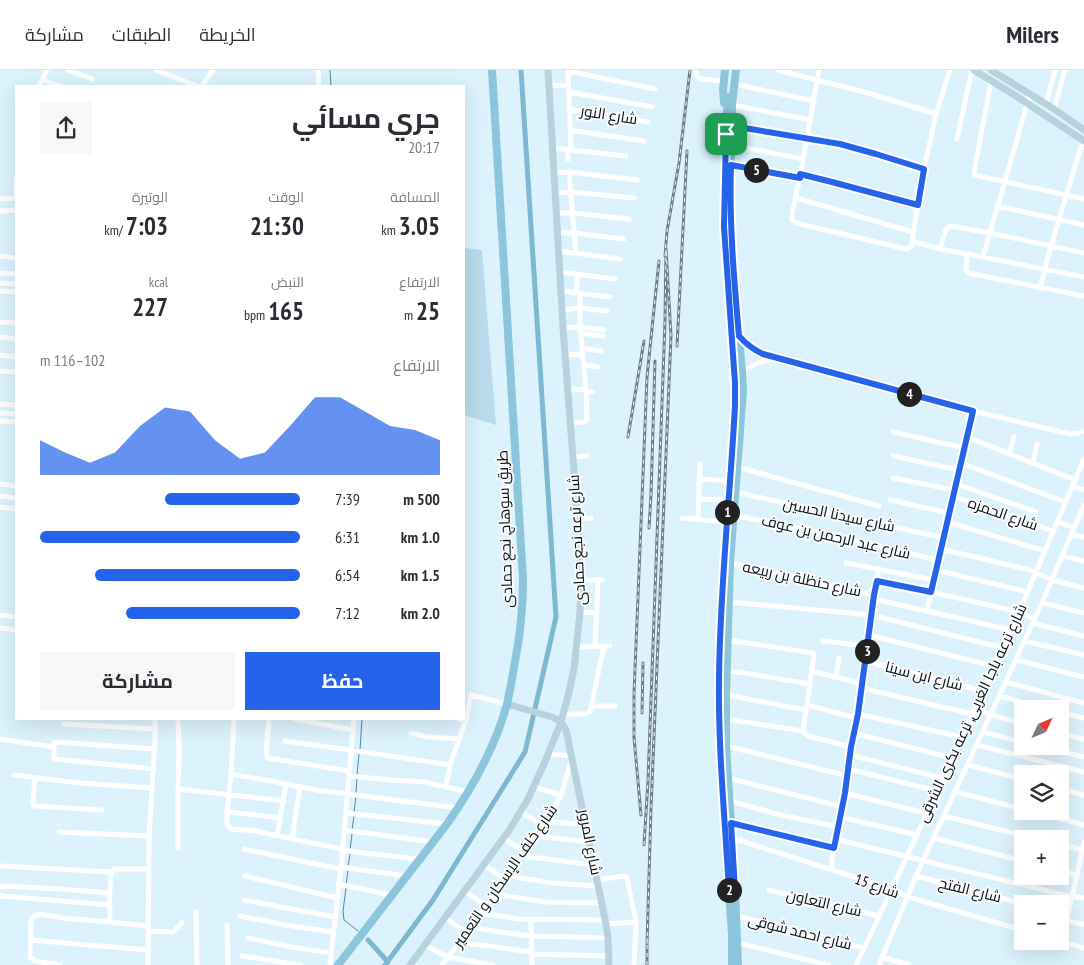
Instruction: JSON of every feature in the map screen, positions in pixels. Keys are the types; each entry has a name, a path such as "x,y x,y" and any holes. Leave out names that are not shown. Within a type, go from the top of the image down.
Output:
{"main road":[{"name":"طريق سوهاج, نجع حمادى","path":"338,965 447,824 468,792 494,740 507,704 520,634 523,607 523,579 492,70"},
{"path":"725,70 724,94 731,145 731,239 739,336 722,584 721,758 732,890 737,916 738,965"},
{"path":"731,70 724,227 742,404 730,563 726,670 722,680 726,696 726,746 732,838 732,965"},
{"path":"729,131 736,70"}],"street":[{"path":"40,85 47,70"},
{"path":"68,70 92,79"},
{"path":"156,70 194,85"},
{"path":"203,85 213,70"},
{"path":"318,70 319,85"},
{"name":"شارع ترعه نجع حمادى","path":"410,965 504,838 521,812 534,787 561,722 572,680 577,647 581,580 558,251 548,70"},
{"path":"568,160 570,130 568,70 655,89"},
{"path":"696,70 696,75 700,79 724,81"},
{"path":"778,70 894,100 936,114"},
{"path":"819,70 791,218 796,223 906,249 911,246 924,169 936,114 950,70"},
{"path":"957,139 973,70 1083,141 1040,288"},
{"path":"990,70 1030,94 1046,101 1054,109 1084,130"},
{"path":"1046,101 1055,70"},
{"path":"1054,109 1065,70"},
{"path":"42,80 57,85"},
{"path":"992,82 974,172 976,176 1084,199"},
{"path":"734,84 814,101"},
{"path":"549,85 652,107"},
{"path":"983,257 1030,94"},
{"path":"1046,101 1056,100"},
{"path":"732,105 810,120"},
{"name":"شارع النور","path":"569,109 648,122"},
{"path":"570,130 644,140"},
{"path":"729,131 840,144 924,169"},
{"path":"731,145 803,159"},
{"path":"552,148 626,156"},
{"path":"731,165 832,182 918,205"},
{"path":"554,174 569,172 637,180"},
{"path":"569,172 576,254"},
{"path":"555,193 571,192 634,198"},
{"path":"0,199 15,198"},
{"path":"796,198 913,232"},
{"path":"997,206 1084,225"},
{"path":"0,211 15,210"},
{"path":"556,213 573,212 629,219"},
{"path":"940,249 948,226 1084,253"},
{"path":"557,233 574,233 624,239"},
{"path":"912,241 940,249 1084,277"},
{"path":"558,251 620,259"},
{"path":"967,254 966,270 968,273 1084,296"},
{"path":"0,256 15,258"},
{"path":"560,272 615,279"},
{"path":"0,273 15,274"},
{"path":"570,423 584,422 586,420 586,390 580,330 578,274"},
{"path":"0,283 15,284"},
{"path":"0,290 15,292"},
{"path":"561,291 610,297"},
{"path":"562,310 580,308 607,312"},
{"path":"0,322 15,323"},
{"path":"563,328 604,330"},
{"path":"580,330 603,336"},
{"path":"739,336 758,352 778,359 973,411 1070,434 1084,431"},
{"path":"0,337 15,339"},
{"path":"565,355 582,351 601,350"},
{"path":"0,355 15,357"},
{"path":"738,372 759,362 778,359"},
{"path":"584,366 598,367"},
{"path":"0,371 15,372"},
{"path":"568,390 593,392"},
{"path":"0,404 15,405"},
{"path":"927,611 973,411"},
{"path":"0,413 15,414"},
{"path":"0,420 15,422"},
{"path":"893,432 964,448"},
{"path":"967,437 1033,463 1074,483 1084,490"},
{"path":"1009,454 1014,438"},
{"path":"1033,463 1038,444"},
{"path":"573,457 587,456"},
{"path":"894,456 959,470"},
{"path":"961,463 1066,502"},
{"name":"شارع ترعه باجا الغربى, ترعه بكرى الشرقى","path":"856,965 1003,648 1083,463"},
{"path":"698,520 700,464"},
{"path":"737,467 880,506"},
{"name":"شارع الحمزه","path":"893,478 954,493 1053,531"},
{"path":"700,479 730,481"},
{"path":"0,484 15,486"},
{"path":"956,484 1036,512"},
{"name":"شارع سيدنا الحسين","path":"735,492 944,538"},
{"path":"0,496 15,498"},
{"path":"699,499 728,500"},
{"path":"890,500 949,513"},
{"path":"879,965 916,876 1025,641 1074,528 1083,512 1084,505"},
{"path":"0,508 15,509"},
{"name":"شارع عبد الرحمن بن عوف","path":"733,514 938,560"},
{"path":"578,519 591,518"},
{"path":"682,518 726,522"},
{"path":"1057,521 1074,528"},
{"path":"947,522 1045,552"},
{"path":"1072,535 1084,537"},
{"path":"941,549 1030,570 1052,580 1084,588"},
{"path":"1063,556 1084,561"},
{"name":"شارع حنظلة بن ربيعه","path":"730,563 1011,630"},
{"path":"846,563 934,580"},
{"path":"831,870 848,776 873,597 879,569"},
{"path":"936,570 1028,592"},
{"path":"581,580 600,580 595,646"},
{"path":"877,581 1019,612 1034,621 1084,636"},
{"path":"728,602 871,615 1003,648"},
{"path":"1042,603 1084,614"},
{"path":"580,612 597,613"},
{"path":"0,615 15,618"},
{"path":"0,628 15,630"},
{"path":"868,635 994,666"},
{"path":"727,640 813,653 803,730"},
{"path":"823,640 867,646"},
{"path":"1025,641 1084,655"},
{"path":"563,714 587,714 590,712 607,646 577,647"},
{"path":"836,677 840,658"},
{"path":"1016,660 1084,676"},
{"name":"شارع ابن سينا","path":"865,661 983,691"},
{"path":"726,670 810,684"},
{"path":"812,671 862,686 1014,721"},
{"path":"1006,682 1084,703"},
{"path":"465,693 552,717 561,722"},
{"path":"446,786 450,765 466,720 471,695"},
{"path":"726,696 806,707 962,737"},
{"path":"1000,696 1015,700"},
{"path":"591,706 615,706"},
{"path":"1069,714 1084,718"},
{"path":"726,718 803,730 808,736 851,747"},
{"path":"148,965 148,869 155,720"},
{"path":"178,720 178,848"},
{"path":"234,720 231,774 226,812 227,824 231,829 255,831 355,852 419,859"},
{"path":"268,720 266,753 268,758 349,774 446,786 468,792"},
{"path":"299,720 353,730"},
{"path":"330,965 336,898 341,868 354,720"},
{"name":"شارع المرور","path":"561,722 566,730 572,756 606,922 609,965"},
{"path":"64,724 155,729"},
{"path":"983,732 1014,740"},
{"path":"411,733 459,739"},
{"path":"854,733 952,758"},
{"path":"1069,735 1084,739"},
{"path":"0,740 54,747"},
{"path":"285,741 450,765"},
{"path":"154,769 55,760 54,743 155,749"},
{"path":"977,745 1084,772"},
{"path":"726,746 848,776"},
{"path":"1069,753 1084,757"},
{"path":"548,754 572,756"},
{"path":"850,755 942,778"},
{"name":"شارع خلف الإسكان و التعمير","path":"442,965 536,836 561,795 572,756"},
{"path":"968,765 1014,777"},
{"path":"849,769 937,791"},
{"path":"231,774 300,787 458,808"},
{"path":"14,775 152,788"},
{"path":"36,778 34,806 102,810"},
{"path":"728,778 842,807"},
{"path":"277,836 286,784"},
{"path":"292,839 300,787"},
{"path":"534,787 561,795"},
{"path":"178,789 284,801"},
{"path":"1069,791 1084,795"},
{"path":"956,792 1014,807"},
{"path":"845,793 926,814"},
{"path":"730,801 781,815 838,827"},
{"path":"226,812 280,818"},
{"path":"521,812 544,823 586,825"},
{"path":"346,813 447,824"},
{"path":"944,816 1014,833"},
{"path":"840,817 916,835"},
{"path":"1065,820 1084,825"},
{"path":"731,823 834,848"},
{"path":"344,830 433,842"},
{"path":"59,832 149,836"},
{"path":"536,836 590,842"},
{"path":"504,838 524,855 594,865"},
{"name":"شارع 15","path":"732,838 908,896 1014,928"},
{"path":"934,838 1014,859"},
{"path":"835,840 1072,897 1084,898"},
{"path":"1069,910 1077,875 1081,867 1084,842"},
{"path":"1069,846 1083,850"},
{"path":"244,849 341,868 406,876"},
{"path":"484,865 507,878 552,882 598,883 623,876 627,878 636,922 634,965"},
{"path":"2,866 111,872 116,868 148,869"},
{"path":"110,922 111,872"},
{"path":"1069,873 1077,875"},
{"path":"245,876 336,898"},
{"name":"شارع الفتح","path":"916,876 1014,901"},
{"path":"338,884 392,894"},
{"path":"0,888 3,886 60,888 110,893"},
{"name":"شارع التعاون","path":"769,890 879,916"},
{"path":"465,891 486,906"},
{"path":"495,894 545,902 602,904"},
{"path":"0,895 110,905"},
{"path":"244,900 335,917"},
{"path":"196,912 197,965"},
{"path":"60,965 35,961 30,957 32,919 39,914 110,922 173,932 182,923"},
{"path":"481,914 520,920 636,922"},
{"path":"240,916 333,932"},
{"name":"شارع احمد شوقى","path":"737,916 864,948"},
{"path":"445,918 466,932"},
{"path":"531,919 532,965"},
{"path":"1069,919 1084,924"},
{"path":"227,925 228,965"},
{"path":"470,927 531,936 608,938"},
{"path":"248,938 331,954"},
{"path":"30,940 148,950"},
{"path":"459,942 531,953 609,956"},
{"path":"738,943 828,965"},
{"path":"1069,943 1084,948"},
{"path":"425,945 448,957 492,965"},
{"path":"242,956 301,965"},
{"path":"882,957 909,965"}],"shaded area":[{"path":"465,248 482,250 496,425 465,415"}],"waterway":[{"path":"330,70 331,85"},
{"path":"385,965 433,900 525,752 556,617 521,70"},
{"path":"360,750 362,720"},
{"path":"357,775 359,754"},
{"path":"356,792 357,779"},
{"path":"354,812 356,796"},
{"path":"352,830 354,816"},
{"path":"350,850 352,834"},
{"path":"348,867 350,854"},
{"path":"346,884 348,871"},
{"path":"346,888 343,911 344,920 358,931"},
{"path":"368,940 388,962"}],"railway":[{"path":"665,256 690,70"},
{"path":"677,346 687,151"},
{"path":"644,845 665,322 666,249 671,336 647,944"},
{"path":"641,815 634,737 634,694 647,377 659,261"},
{"path":"628,437 644,341"},
{"path":"649,528 655,361"},
{"path":"642,713 643,663"},
{"path":"647,938 647,965"}],"route":[{"path":"732,126 840,144 924,169 918,205 800,174 800,178 731,165 731,239 739,336 748,345 763,354 973,411 931,592 877,581 849,769 834,848 731,823 735,890 729,890 721,758 719,679 722,584 735,406 724,227 726,134 732,135 732,126"}]}
